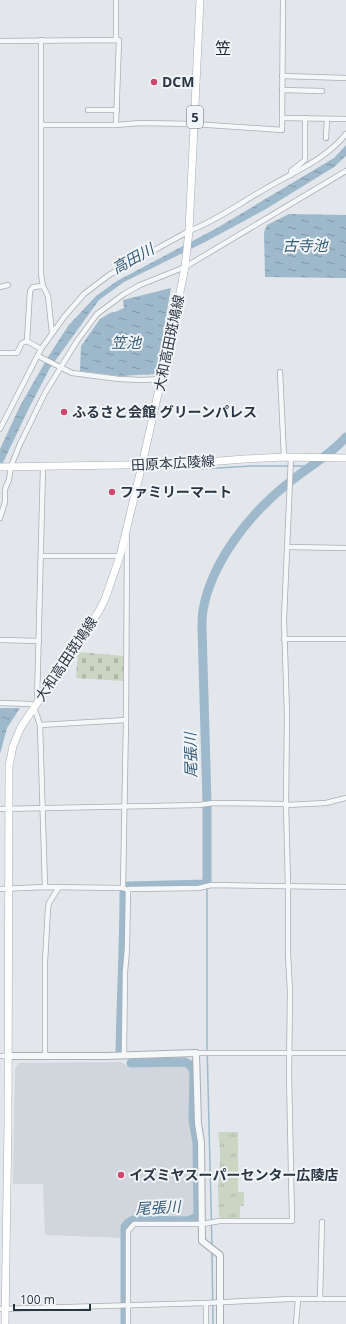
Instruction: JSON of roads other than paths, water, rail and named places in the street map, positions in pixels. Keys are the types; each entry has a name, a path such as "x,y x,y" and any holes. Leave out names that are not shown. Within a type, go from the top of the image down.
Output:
{"main road":[{"name":"大和高田斑鳩線","path":"5,1324 3,1309 8,1124 4,1056 9,766 13,746 21,727 99,611 120,556 174,322 185,265 189,233 200,0"},
{"name":"田原本広陵線","path":"0,467 182,464 244,459 290,463 311,457 346,458"}],"street":[{"path":"116,0 116,40 119,40 116,125"},
{"path":"41,125 116,125 140,123 194,124 282,130 283,0"},
{"path":"41,40 41,274 48,296 52,333"},
{"path":"0,41 116,40"},
{"path":"282,76 346,78"},
{"path":"282,90 322,91"},
{"path":"88,110 117,110"},
{"path":"283,118 346,119"},
{"path":"291,175 291,171 305,160 305,118"},
{"path":"326,138 327,119"},
{"path":"0,429 41,349 84,294 109,275 202,226 319,159 346,134"},
{"path":"0,518 9,480 9,466 45,393 60,367 97,314 108,305 140,285 185,265 346,171"},
{"path":"0,286 8,285"},
{"path":"27,341 30,290 33,287 44,286"},
{"path":"27,341 41,349"},
{"path":"0,353 18,353 22,343 27,341"},
{"path":"38,356 72,373 119,379 161,379"},
{"path":"128,1324 128,1231 134,1224 204,1224 216,1221 292,1221 289,1052 290,992 286,805 287,714 284,640 290,463 280,372"},
{"path":"43,466 36,704 40,725 45,886"},
{"path":"124,1055 128,557 126,529"},
{"path":"288,547 346,548"},
{"path":"40,556 120,556"},
{"path":"284,640 346,639"},
{"path":"0,640 38,641"},
{"path":"0,703 36,704"},
{"path":"40,725 126,720"},
{"path":"0,810 202,805 210,803 286,805 326,803 346,798"},
{"path":"0,889 45,886 126,889 202,888 211,885 346,887"},
{"path":"45,1056 48,905 59,887"},
{"path":"4,1056 289,1052 346,1053"},
{"path":"200,1053 198,1124 201,1142 204,1224 202,1241 220,1255 220,1324"},
{"path":"320,1299 322,1222"},
{"path":"3,1309 219,1303 298,1299 346,1299"},
{"path":"296,1324 298,1299"},
{"path":"206,1324 208,1303"}],"water":[{"path":"346,145 346,156 334,167 266,209 205,242 124,282 99,300 50,368 0,469 0,449 20,406 48,357 68,326 96,296 117,281 217,228 334,158"},
{"name":"古寺池","path":"289,214 346,215 346,278 265,277 264,232 267,225"},
{"name":"笠池","path":"171,288 156,374 120,376 80,371 81,346 100,319 110,313 124,308 123,300"},
{"path":"0,708 20,708 7,728 0,754"}],"waterway":[{"name":"尾張川","path":"120,1051 124,892 127,886 207,884 207,802 202,617 208,591 215,573 225,555 248,522 276,493 334,449 346,437"},
{"path":"202,469 251,466 310,466"},
{"path":"207,888 207,1044 212,1246"},
{"name":"尾張川","path":"125,1324 125,1227 133,1220 187,1221 198,1217 197,1143 193,1120 194,1070 185,1062 131,1063"},
{"path":"212,1252 213,1324"}],"place":[{"name":"DCM","path":"154,82"},
{"name":"ふるさと会館 グリーンパレス","path":"64,412"},
{"name":"ファミリーマート","path":"112,492"},
{"name":"イズミヤスーパーセンター広陵店","path":"121,1175"}],"district":[{"name":"笠","path":"223,48"}],"water label":[{"name":"高田川","path":"133,259"}]}
